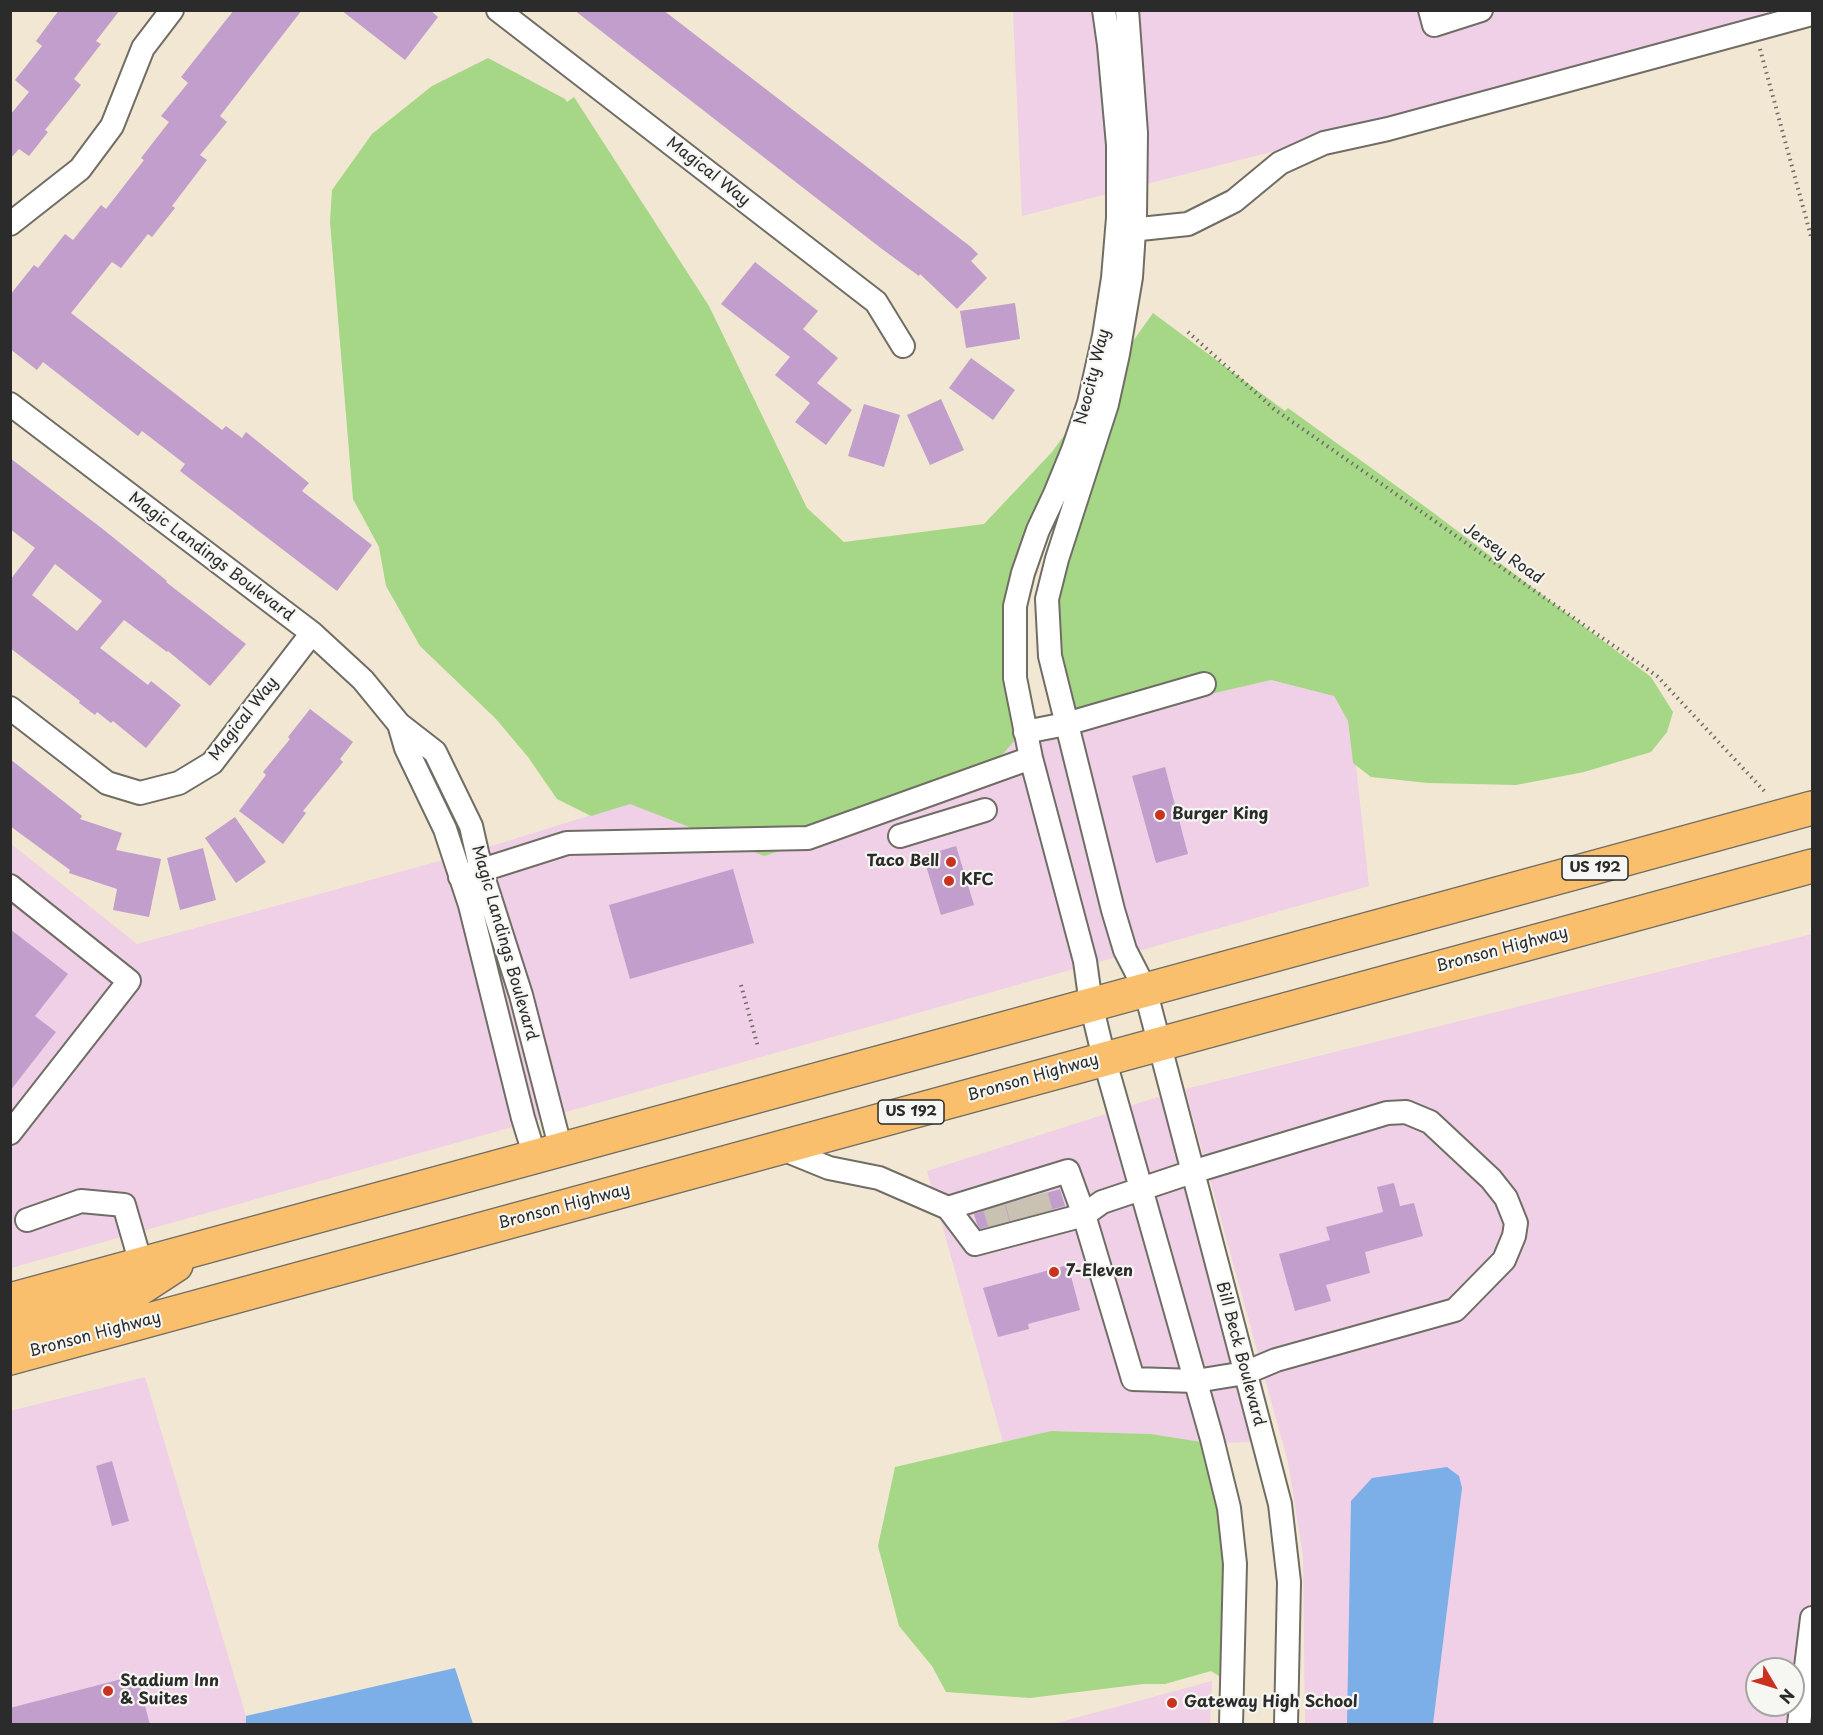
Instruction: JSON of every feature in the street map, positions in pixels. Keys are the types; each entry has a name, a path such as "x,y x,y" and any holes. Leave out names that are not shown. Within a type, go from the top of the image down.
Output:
{"highway":[{"name":"US 192","path":"10,1300 1799,811"},
{"name":"Bronson Highway","path":"10,1358 1812,866"},
{"path":"10,1330 121,1301 203,1248"}],"street":[{"path":"10,224 87,160 112,126 143,48 172,10"},
{"name":"Magical Way","path":"498,10 876,302 903,346"},
{"name":"Neocity Way","path":"1104,10 1131,277 1107,404 1057,559 1047,598 1050,656 1066,724 1113,910 1125,950 1145,989"},
{"name":"Neocity Way","path":"1091,1004 1085,961 1025,732 1015,678 1015,606 1023,573 1038,530 1064,472 1089,403 1104,336 1113,278 1125,230 1136,133 1127,10"},
{"path":"1430,10 1434,25 1481,10"},
{"path":"1125,230 1188,224 1234,201 1280,163 1324,143 1388,129 1812,14"},
{"name":"Magic Landings Boulevard","path":"10,404 312,633 363,680 399,724 435,752 471,826 471,873 521,995 548,1153"},
{"name":"Magical Way","path":"10,708 107,783 140,793 170,786 212,763 312,633"},
{"path":"1025,732 1066,724 1204,684"},
{"path":"471,873 567,843 808,838 1031,758"},
{"path":"900,836 985,810"},
{"path":"10,886 129,981 10,1132"},
{"name":"Bill Beck Boulevard","path":"1145,989 1280,1504 1288,1582 1286,1725"},
{"path":"1091,1004 1229,1508 1235,1564 1231,1725"},
{"path":"780,1148 829,1168 879,1178 948,1208 1018,1210 1084,1215 1102,1202 1192,1172 1388,1113 1406,1112 1430,1122 1491,1179 1506,1198 1516,1223 1514,1236 1504,1260 1455,1310 1276,1360 1245,1373 1196,1381 1133,1379 1084,1215 1068,1171 1018,1210 975,1244 948,1208"},
{"path":"27,1220 81,1201 124,1204 141,1264"},
{"path":"1799,1725 1812,1618"}],"path":[{"path":"1755,31 1812,240"},
{"name":"Jersey Road","path":"1188,332 1274,409 1658,676 1799,811"},
{"path":"741,985 758,1047"}],"shaded area":[{"path":"1812,10 1812,12 1147,184 1137,11"},
{"path":"1013,11 1093,11 1099,45 1107,145 1107,194 1022,216"},
{"path":"1271,680 1334,696 1348,721 1353,763 1356,765 1369,886 11,1268 10,843 137,944 469,853 630,803 764,856 977,784 1016,739"},
{"path":"1812,934 1812,1724 1305,1724 1303,1556 1288,1462 1185,1089"},
{"path":"1162,1096 1253,1442 1223,1443 1129,1106"},
{"path":"1109,1113 1202,1442 1151,1434 1051,1431 1003,1442 927,1171"},
{"path":"145,1377 246,1716 246,1724 11,1724 10,1411"},
{"name":"Gateway High School","path":"1212,1681 1210,1724 1053,1724"}],"green space":[{"path":"488,58 567,102 574,97 709,306 807,508 844,542 984,524 1052,452 1068,430 1045,489 1027,526 1005,602 1004,678 1016,739 977,784 921,807 764,856 630,804 591,816 557,799 528,757 496,719 420,646 386,586 379,547 353,499 330,222 332,190 372,134 432,86"},
{"path":"1153,313 1285,411 1288,408 1431,511 1651,677 1673,712 1667,732 1651,752 1584,772 1516,785 1428,783 1371,777 1353,763 1348,721 1334,696 1271,680 1077,725 1061,656 1058,601 1067,562 1117,408 1131,344"},
{"path":"1051,1431 1151,1434 1202,1442 1218,1509 1224,1563 1221,1684 1219,1676 1211,1671 1165,1684 1143,1684 1030,1698 946,1692 932,1666 899,1626 878,1546 895,1467"}],"water":[{"path":"1447,1467 1459,1476 1462,1488 1433,1724 1347,1724 1351,1501 1372,1478"},
{"path":"455,1668 473,1724 246,1724 246,1716"}],"building":[{"path":"59,10 120,10 96,41 101,44 74,79 81,85 45,130 48,132 29,156 19,149 10,159 10,115 29,92 15,80 42,46 36,41"},
{"path":"234,10 302,10 220,116 227,122 200,155 207,160 172,206 175,208 152,237 148,234 121,268 112,262 71,313 222,430 226,426 242,438 246,432 309,483 302,491 372,545 337,591 180,471 185,464 142,431 138,436 43,362 37,370 10,349 10,295 34,265 38,268 65,234 73,240 101,205 106,209 144,160 141,158 169,122 161,116 188,83 181,77"},
{"path":"341,10 430,10 438,17 405,60"},
{"path":"574,10 663,10 971,247 978,254 971,261 987,278 957,309 920,274 919,276 882,249"},
{"path":"755,262 818,311 803,329 838,358 817,383 852,410 826,445 795,422 810,403 775,375 790,357 721,304"},
{"path":"1015,303 1020,339 966,348 960,311"},
{"path":"971,358 1015,390 993,420 949,388"},
{"path":"941,399 964,450 930,465 907,415"},
{"path":"864,404 900,415 884,467 848,456"},
{"path":"10,458 246,644 210,686 168,651 124,620 100,648 148,685 151,681 181,705 146,748 113,721 111,723 97,712 95,715 10,648 10,580 35,548 10,529","holes":["55,564 102,601 77,631 32,595"]},
{"path":"310,709 353,742 340,759 343,762 303,811 306,813 283,844 239,811 266,775 263,772 290,739 288,737"},
{"path":"10,759 82,816 80,819 122,833 116,850 161,859 149,917 113,910 117,889 69,873 70,870 10,826"},
{"name":"Burger King","path":"1165,767 1188,854 1156,863 1132,776"},
{"path":"235,817 266,862 236,883 205,838"},
{"name":"KFC","path":"956,846 974,905 941,915 923,856"},
{"path":"203,848 216,900 180,910 167,858"},
{"path":"733,869 754,943 630,979 609,905"},
{"path":"10,929 68,974 35,1016 56,1032 10,1091"},
{"path":"1394,1183 1400,1206 1414,1203 1423,1236 1365,1252 1370,1273 1326,1285 1331,1301 1295,1311 1279,1254 1330,1240 1326,1227 1383,1212 1377,1187"},
{"path":"1060,1189 1065,1206 980,1229 977,1224 974,1214"},
{"path":"1068,1265 1080,1310 1028,1324 1029,1329 998,1337 983,1288"},
{"path":"112,1461 129,1521 112,1526 96,1466"},
{"name":"Stadium Inn & Suites","path":"137,1675 150,1725 10,1725 10,1708"}],"tunnel":[{"path":"1037,1195 1042,1213"},
{"path":"1016,1201 1021,1219"},
{"path":"994,1207 999,1225"}],"place":[{"name":"Burger King","path":"1160,815"},
{"name":"Taco Bell","path":"951,862"},
{"name":"KFC","path":"949,881"},
{"name":"7-Eleven","path":"1054,1272"},
{"name":"Stadium Inn & Suites","path":"108,1691"},
{"name":"Gateway High School","path":"1172,1703"}]}
